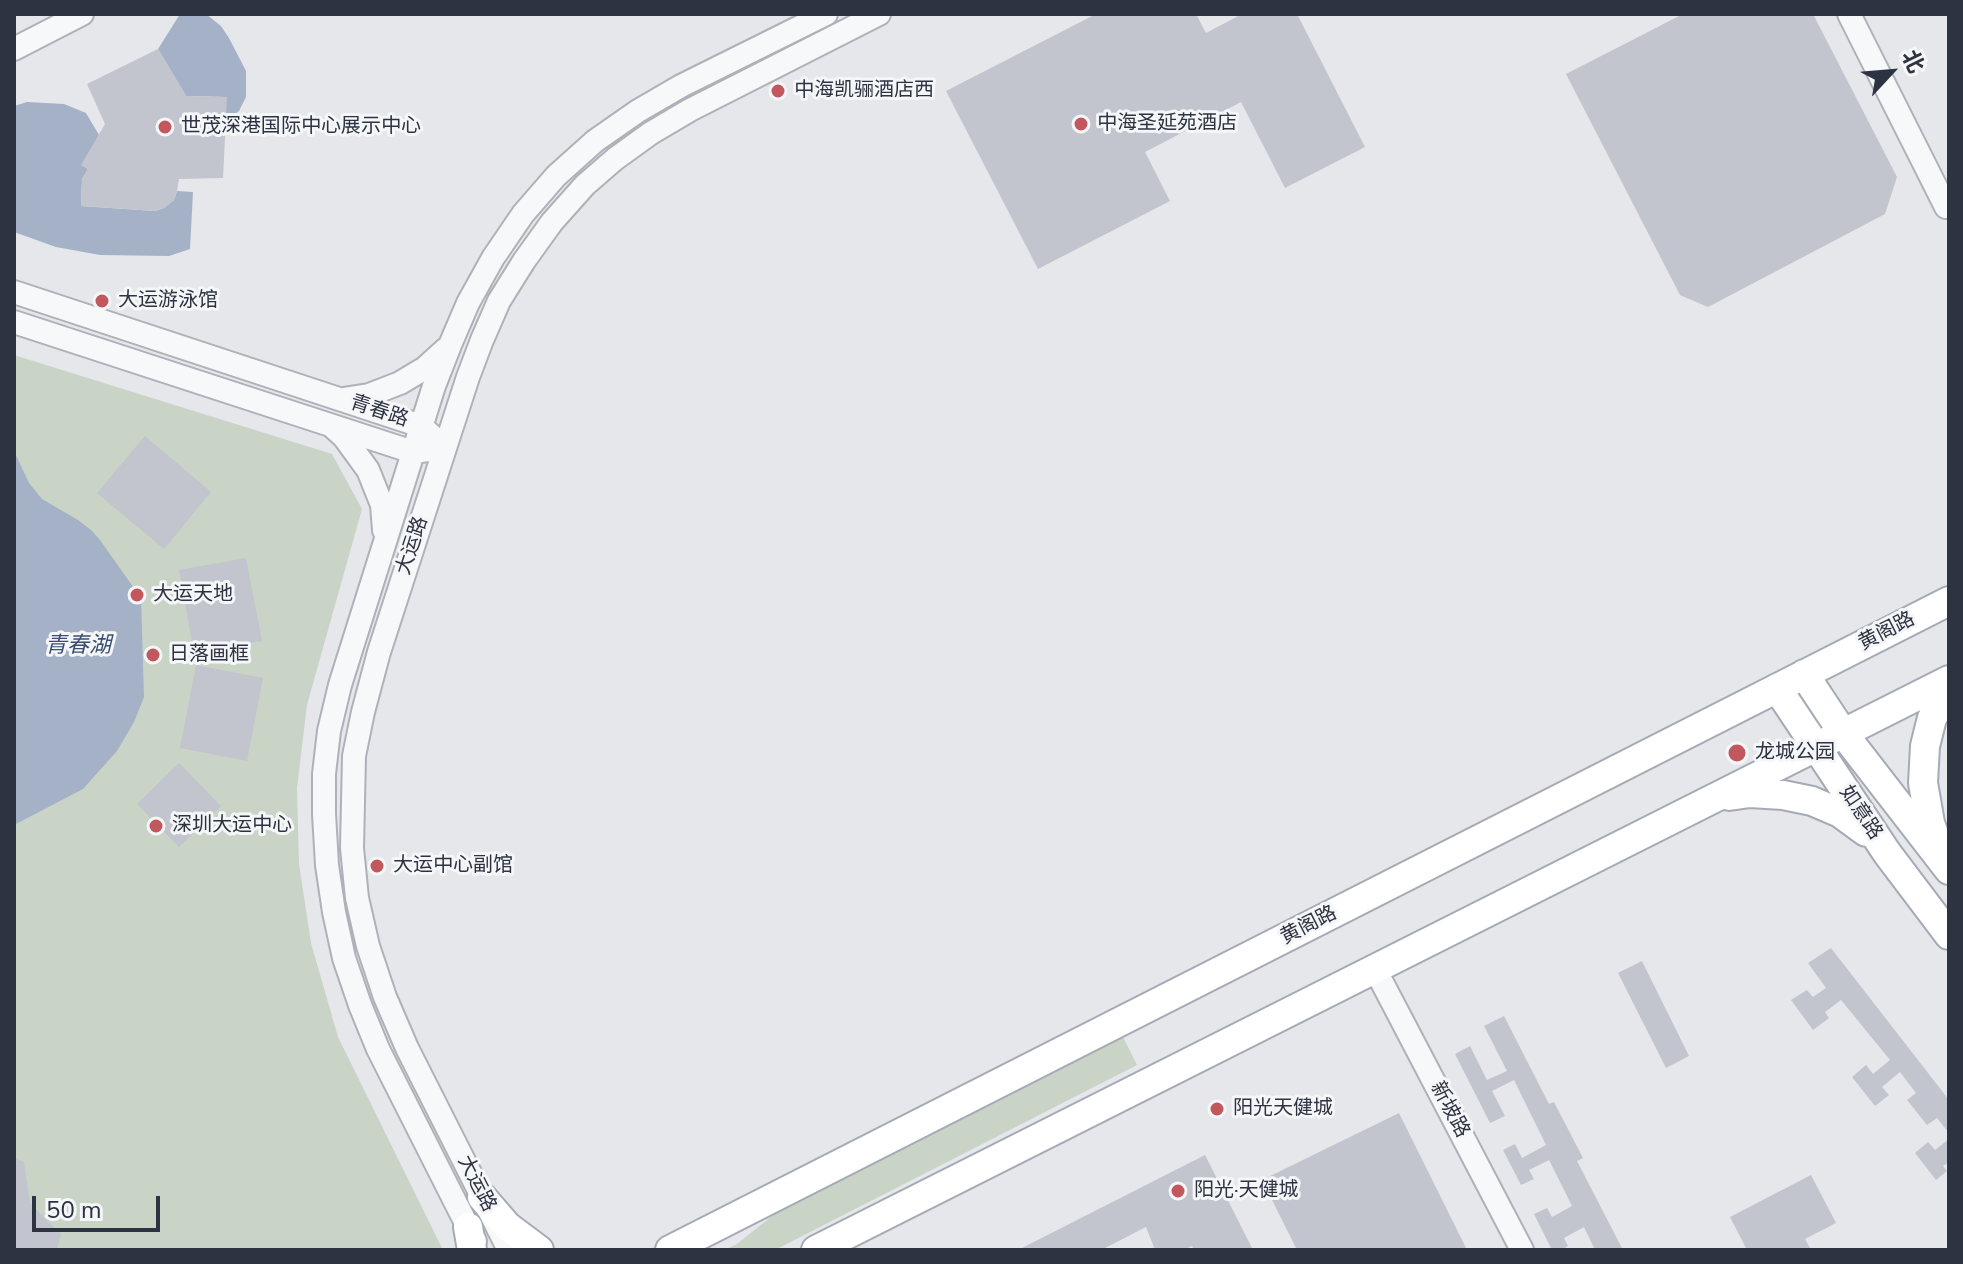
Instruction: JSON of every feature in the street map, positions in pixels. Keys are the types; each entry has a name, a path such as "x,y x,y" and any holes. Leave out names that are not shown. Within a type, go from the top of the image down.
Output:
{"main road":[{"name":"黄阁路","path":"670,1250 1949,601"},
{"name":"如意路","path":"1804,674 1843,733 1947,867"},
{"path":"816,1250 1949,680"},
{"name":"如意路","path":"1777,688 1887,853 1949,935"},
{"path":"1947,867 1930,823 1923,783 1925,746 1932,718 1949,691"},
{"path":"1713,799 1750,793 1812,801 1840,813 1887,853"},
{"path":"482,1197 507,1226 539,1250"}],"street":[{"path":"14,49 82,14"},
{"name":"大运路","path":"473,1242 378,1049 344,958 327,865 324,814 324,774 329,731 340,685 421,426 450,345 468,303 493,258 523,214 556,176 595,141 638,111 681,86 826,14"},
{"name":"大运路","path":"509,1250 407,1048 368,946 357,898 352,848 354,756 379,652 468,377 499,301 552,222 585,185 651,133 879,14"},
{"path":"1849,14 1946,207"},
{"name":"青春路","path":"14,292 421,426 445,447"},
{"name":"青春路","path":"14,322 413,452 445,447"},
{"path":"338,399 369,395 400,383 431,363 450,345"},
{"path":"331,425 357,453 376,487 385,523 384,543"},
{"name":"新坡路","path":"1375,969 1522,1250"}],"shaded area":[{"name":"深圳大运中心","path":"14,355 332,454 362,509 307,705 297,788 299,864 311,943 338,1037 441,1250 14,1250"},
{"path":"1122,1035 1137,1065 775,1250 724,1250 737,1244 782,1208"}],"water":[{"path":"180,14 206,14 221,26 246,71 246,97 239,111 226,121 226,97 186,96 158,49"},
{"path":"27,102 64,104 86,113 99,135 82,165 88,169 82,179 81,206 155,211 174,200 177,191 193,192 190,249 169,256 100,255 56,247 14,232 14,106"},
{"name":"青春湖","path":"14,451 29,483 42,499 91,530 141,598 144,697 117,751 83,789 14,825"}],"building":[{"name":"中海圣延苑酒店","path":"1096,14 1196,14 1206,33 1242,14 1297,14 1365,147 1285,188 1241,102 1145,152 1170,201 1038,269 946,91"},
{"path":"1683,14 1813,14 1897,177 1885,214 1708,307 1680,295 1566,74"},
{"name":"世茂深港国际中心展示中心","path":"158,49 186,96 227,97 223,178 179,179 174,200 155,211 81,206 82,179 88,169 81,165 105,124 87,84"},
{"path":"145,436 211,492 164,549 97,493"},
{"path":"246,558 262,641 194,653 179,570"},
{"path":"196,665 263,678 247,761 180,748"},
{"path":"179,763 221,806 179,847 137,804"},
{"path":"1831,948 1949,1100 1949,1133 1937,1118 1927,1125 1907,1100 1916,1093 1900,1072 1882,1087 1889,1095 1875,1106 1852,1077 1866,1065 1873,1074 1890,1060 1841,1000 1825,1012 1829,1018 1813,1030 1791,1000 1807,990 1813,997 1826,988 1808,963"},
{"path":"1642,961 1689,1056 1666,1068 1618,973"},
{"path":"1504,1016 1549,1104 1554,1102 1583,1158 1577,1161 1623,1250 1595,1250 1584,1227 1564,1238 1568,1246 1552,1250 1534,1214 1547,1208 1552,1217 1572,1206 1549,1160 1529,1170 1534,1179 1521,1185 1503,1150 1515,1144 1522,1158 1546,1145 1514,1080 1492,1091 1505,1116 1490,1123 1455,1054 1470,1046 1487,1080 1507,1071 1484,1026"},
{"path":"1399,1113 1467,1250 1297,1250 1262,1180"},
{"path":"1949,1139 1949,1162 1943,1166 1947,1171 1936,1180 1915,1153 1928,1142 1935,1150"},
{"name":"阳光·天健城","path":"1205,1155 1253,1250 1194,1250 1192,1246 1183,1250 1155,1250 1146,1227 1101,1250 1018,1250"},
{"path":"14,1158 24,1162 30,1203 61,1234 57,1250 14,1250"},
{"path":"1811,1175 1836,1223 1805,1239 1810,1248 1806,1250 1747,1250 1730,1217"}],"place":[{"name":"中海凯骊酒店西","path":"778,91"},
{"name":"中海圣延苑酒店","path":"1081,124"},
{"name":"世茂深港国际中心展示中心","path":"165,127"},
{"name":"大运游泳馆","path":"102,301"},
{"name":"大运天地","path":"137,595"},
{"name":"日落画框","path":"153,655"},
{"name":"龙城公园","path":"1737,753"},
{"name":"深圳大运中心","path":"156,826"},
{"name":"大运中心副馆","path":"377,866"},
{"name":"阳光天健城","path":"1217,1109"},
{"name":"阳光·天健城","path":"1178,1191"}]}
